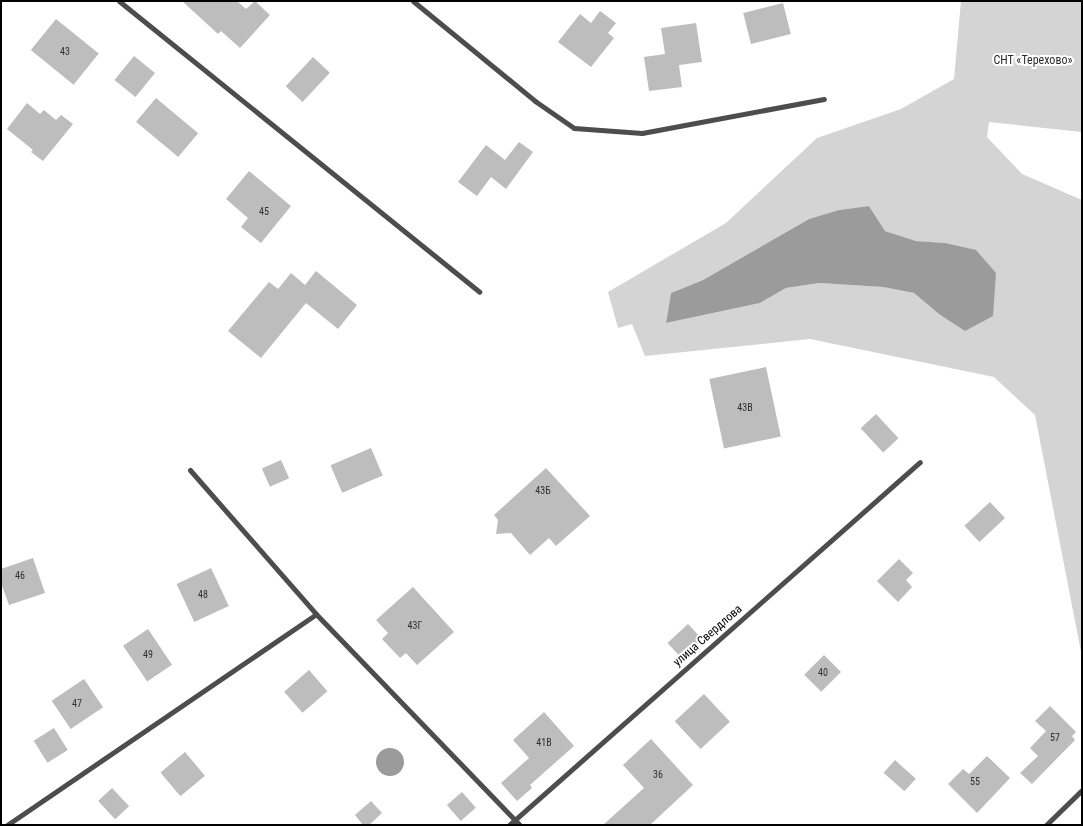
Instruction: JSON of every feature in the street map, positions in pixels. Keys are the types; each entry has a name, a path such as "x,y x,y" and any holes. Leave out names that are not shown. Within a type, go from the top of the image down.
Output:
{"street":[{"path":"119,1 480,292"},
{"path":"413,1 535,101 574,128 642,133 824,99"},
{"name":"улица Свердлова","path":"509,825 920,462"},
{"path":"190,470 316,614 520,825"},
{"path":"7,825 316,614"},
{"path":"1046,825 1082,790"}],"green space":[{"name":"СНТ «Терехово»","path":"961,1 1082,1 1082,132 989,122 987,137 1022,174 1082,200 1082,657 1035,415 994,377 810,339 645,356 632,324 618,328 608,292 726,223 817,138 901,109 954,79","holes":["869,206 885,231 916,241 945,243 939,314 914,293 883,287 819,283 786,288 760,303 666,323 671,293 703,280 809,219 839,210"]}],"shaded area":[{"path":"869,206 885,231 916,241 945,243 976,250 996,273 993,316 965,331 939,314 914,293 883,287 819,283 786,288 760,303 666,323 671,293 703,280 809,219 839,210"},
{"path":"390,748 400,752 404,762 400,772 390,776 380,772 376,762 380,752"}],"building":[{"path":"182,1 237,1 246,9 255,1 270,15 240,48 221,31 218,34"},
{"path":"783,3 791,34 751,44 743,13"},
{"path":"600,11 616,23 608,33 614,38 591,67 558,42 580,14 591,23"},
{"path":"56,19 99,54 74,85 31,50"},
{"path":"696,23 702,62 679,65 682,87 649,91 644,57 665,54 661,28"},
{"path":"134,56 155,73 135,97 114,80"},
{"path":"313,57 330,73 303,102 286,86"},
{"path":"156,98 198,133 178,157 136,122"},
{"path":"27,103 40,114 44,110 56,120 61,115 73,124 43,161 31,152 33,150 7,129"},
{"path":"519,142 533,152 506,189 491,177 477,196 458,182 486,145 505,160"},
{"path":"249,171 291,206 261,243 241,227 248,218 226,199"},
{"path":"316,271 357,305 338,329 306,303 261,358 228,331 269,282 278,289 291,273 305,285"},
{"path":"766,367 781,436 724,449 709,379"},
{"path":"876,414 899,438 883,452 861,428"},
{"path":"371,448 383,476 342,493 330,465"},
{"path":"281,460 289,478 270,487 262,469"},
{"path":"546,468 590,516 556,546 549,538 530,555 511,533 496,534 498,520 494,515"},
{"path":"990,502 1005,518 979,542 964,526"},
{"path":"33,558 45,593 9,605 1,583 1,569"},
{"path":"899,559 913,573 906,580 912,587 898,602 877,581"},
{"path":"211,568 229,606 194,622 177,584"},
{"path":"413,587 454,632 417,665 406,653 400,658 382,639 388,633 376,620"},
{"path":"688,624 703,640 683,659 668,643"},
{"path":"148,629 172,665 147,681 123,646"},
{"path":"824,655 841,672 821,692 804,675"},
{"path":"309,670 327,691 302,713 284,692"},
{"path":"84,679 103,707 71,729 52,701"},
{"path":"704,694 730,722 701,749 675,721"},
{"path":"1050,706 1076,732 1072,736 1075,740 1032,784 1020,773 1038,756 1030,748 1046,731 1035,721"},
{"path":"544,712 574,746 530,785 532,788 517,801 501,783 529,758 513,740"},
{"path":"54,728 68,750 47,763 34,741"},
{"path":"651,739 693,785 650,825 603,825 644,788 623,765"},
{"path":"185,752 205,776 180,796 160,773"},
{"path":"987,756 1010,778 977,813 948,784 963,769 969,774"},
{"path":"895,760 916,779 904,791 884,773"},
{"path":"112,788 129,806 115,819 98,801"},
{"path":"462,792 476,808 461,821 447,805"},
{"path":"371,801 382,813 369,825 363,825 355,815"}]}
